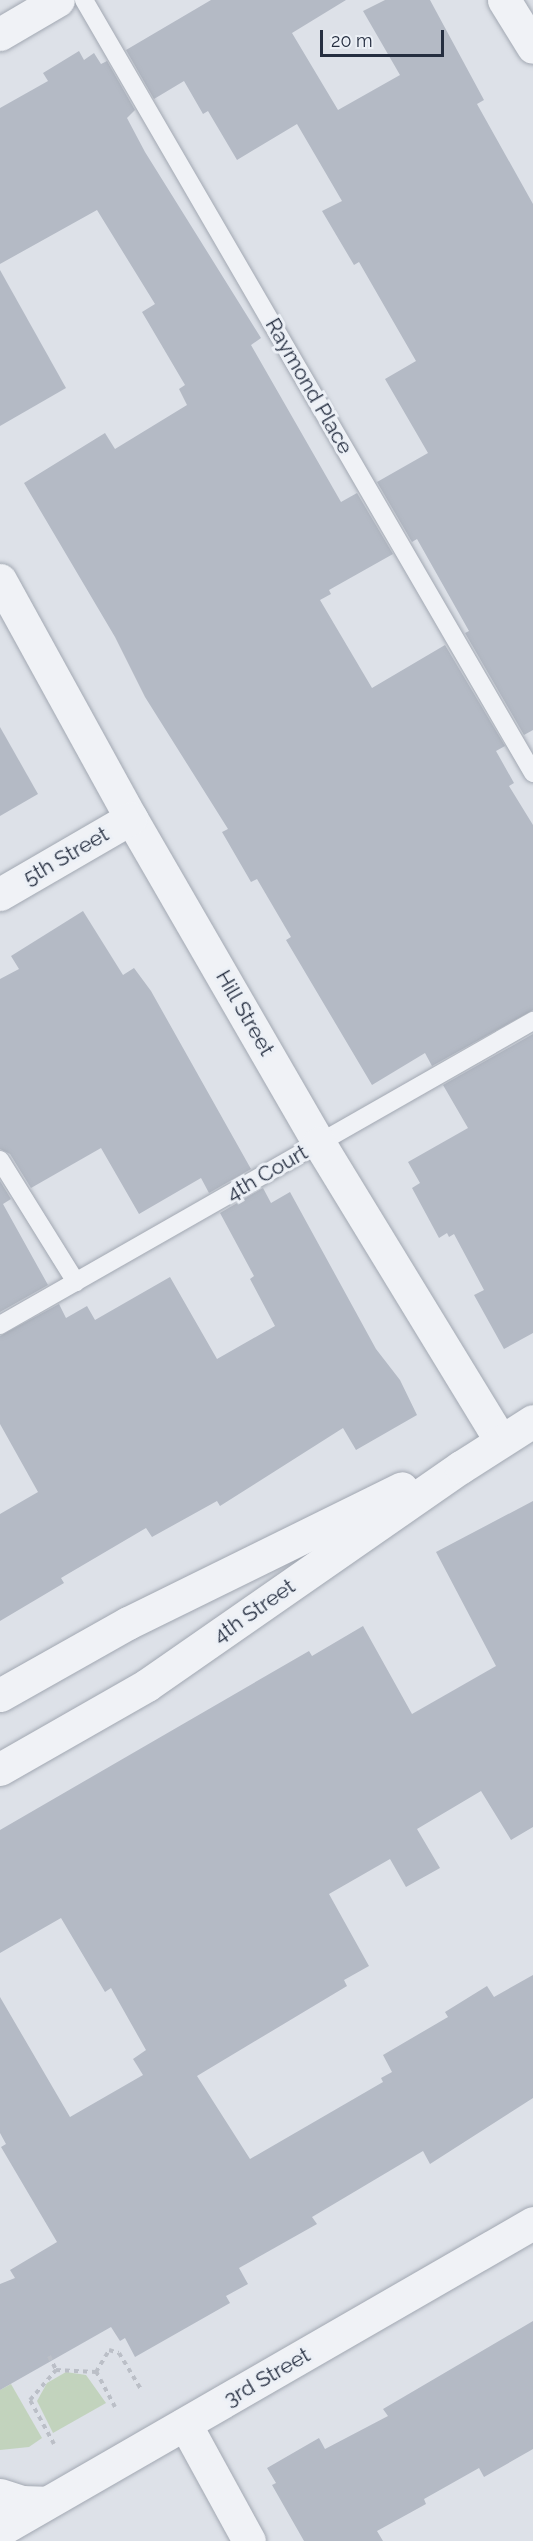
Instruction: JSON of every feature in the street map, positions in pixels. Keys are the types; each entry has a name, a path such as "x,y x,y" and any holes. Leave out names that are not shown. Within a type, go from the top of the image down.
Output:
{"street":[{"path":"0,34 58,0"},
{"path":"504,0 533,47"},
{"name":"Hill Street","path":"0,580 131,818 319,1143 500,1440"},
{"name":"5th Street","path":"0,894 131,818"},
{"name":"4th Street","path":"0,1695 128,1623 500,1440 533,1421"},
{"name":"4th Street","path":"0,1769 147,1685 500,1440"},
{"name":"3rd Street","path":"0,2530 533,2223"},
{"path":"185,2424 249,2541"},
{"path":"0,2495 21,2502 45,2503"}],"lane":[{"name":"Raymond Place","path":"84,0 533,773"},
{"name":"4th Court","path":"0,1325 533,1021"},
{"path":"0,1160 76,1282"}],"path":[{"path":"96,2372 102,2358 114,2350 142,2391"},
{"path":"49,2356 56,2370"},
{"path":"56,2370 96,2372"},
{"path":"54,2444 30,2400 56,2370"},
{"path":"96,2372 115,2407"}],"green space":[{"path":"66,2372 86,2375 106,2403 53,2433 37,2401 47,2383"},
{"path":"11,2384 42,2438 29,2447 0,2450 0,2390"}],"building":[{"path":"211,0 346,0 292,33 338,110 400,75 363,11 385,0 430,0 484,100 477,104 533,204 533,730 524,735 465,633 469,631 417,539 412,542 377,482 428,453 385,379 416,361 359,262 354,265 322,211 342,201 297,124 237,160 208,111 203,114 184,81 154,99 126,50"},
{"path":"79,51 84,60 94,53 101,64 107,61 135,110 127,118 145,152 261,338 251,345 341,502 357,493 393,554 329,590 331,594 320,600 372,688 445,645 505,746 496,751 514,783 509,786 533,825 533,1010 432,1066 425,1053 372,1085 286,940 291,937 257,879 251,882 222,832 228,829 145,697 115,637 24,483 105,433 115,449 187,405 179,389 185,385 142,312 155,304 97,210 0,264 0,108 48,81 43,73"},
{"path":"0,270 66,388 0,426"},
{"path":"0,727 38,794 0,816"},
{"path":"83,911 123,975 134,968 151,991 251,1169 209,1193 201,1178 139,1214 101,1148 31,1188 10,1154 0,1149 0,979 19,969 11,956"},
{"path":"533,1034 533,1333 504,1349 474,1295 484,1290 454,1234 449,1237 447,1233 439,1238 412,1188 420,1183 408,1162 468,1128 443,1085"},
{"path":"0,1181 11,1199 3,1204 48,1285 0,1312"},
{"path":"263,1188 271,1203 290,1192 376,1349 400,1380 417,1415 356,1450 343,1428 220,1506 217,1501 152,1537 146,1528 61,1578 64,1583 0,1621 0,1514 38,1492 0,1424 0,1336 59,1304 66,1318 87,1306 95,1320 170,1277 217,1359 275,1326 250,1279 254,1276 220,1213"},
{"path":"533,1501 533,1827 511,1840 481,1791 417,1829 440,1868 406,1887 390,1859 329,1894 369,1966 344,1980 347,1986 197,2076 250,2159 383,2082 381,2078 392,2072 383,2055 448,2017 445,2012 487,1986 494,1997 533,1975 533,2098 430,2164 423,2151 312,2217 317,2224 239,2268 248,2284 226,2296 230,2303 135,2357 125,2338 120,2341 111,2327 0,2390 0,2284 15,2278 10,2270 57,2242 1,2147 6,2144 0,2133 0,1997 70,2117 143,2075 133,2059 146,2050 111,1988 105,1992 61,1918 0,1953 0,1830 309,1651 312,1656 363,1626 412,1714 496,1666 436,1552"},
{"path":"533,2321 533,2449 484,2477 479,2468 424,2499 426,2504 377,2531 383,2541 304,2541 272,2485 276,2483 267,2468 319,2438 325,2449 388,2416 383,2409"}]}
